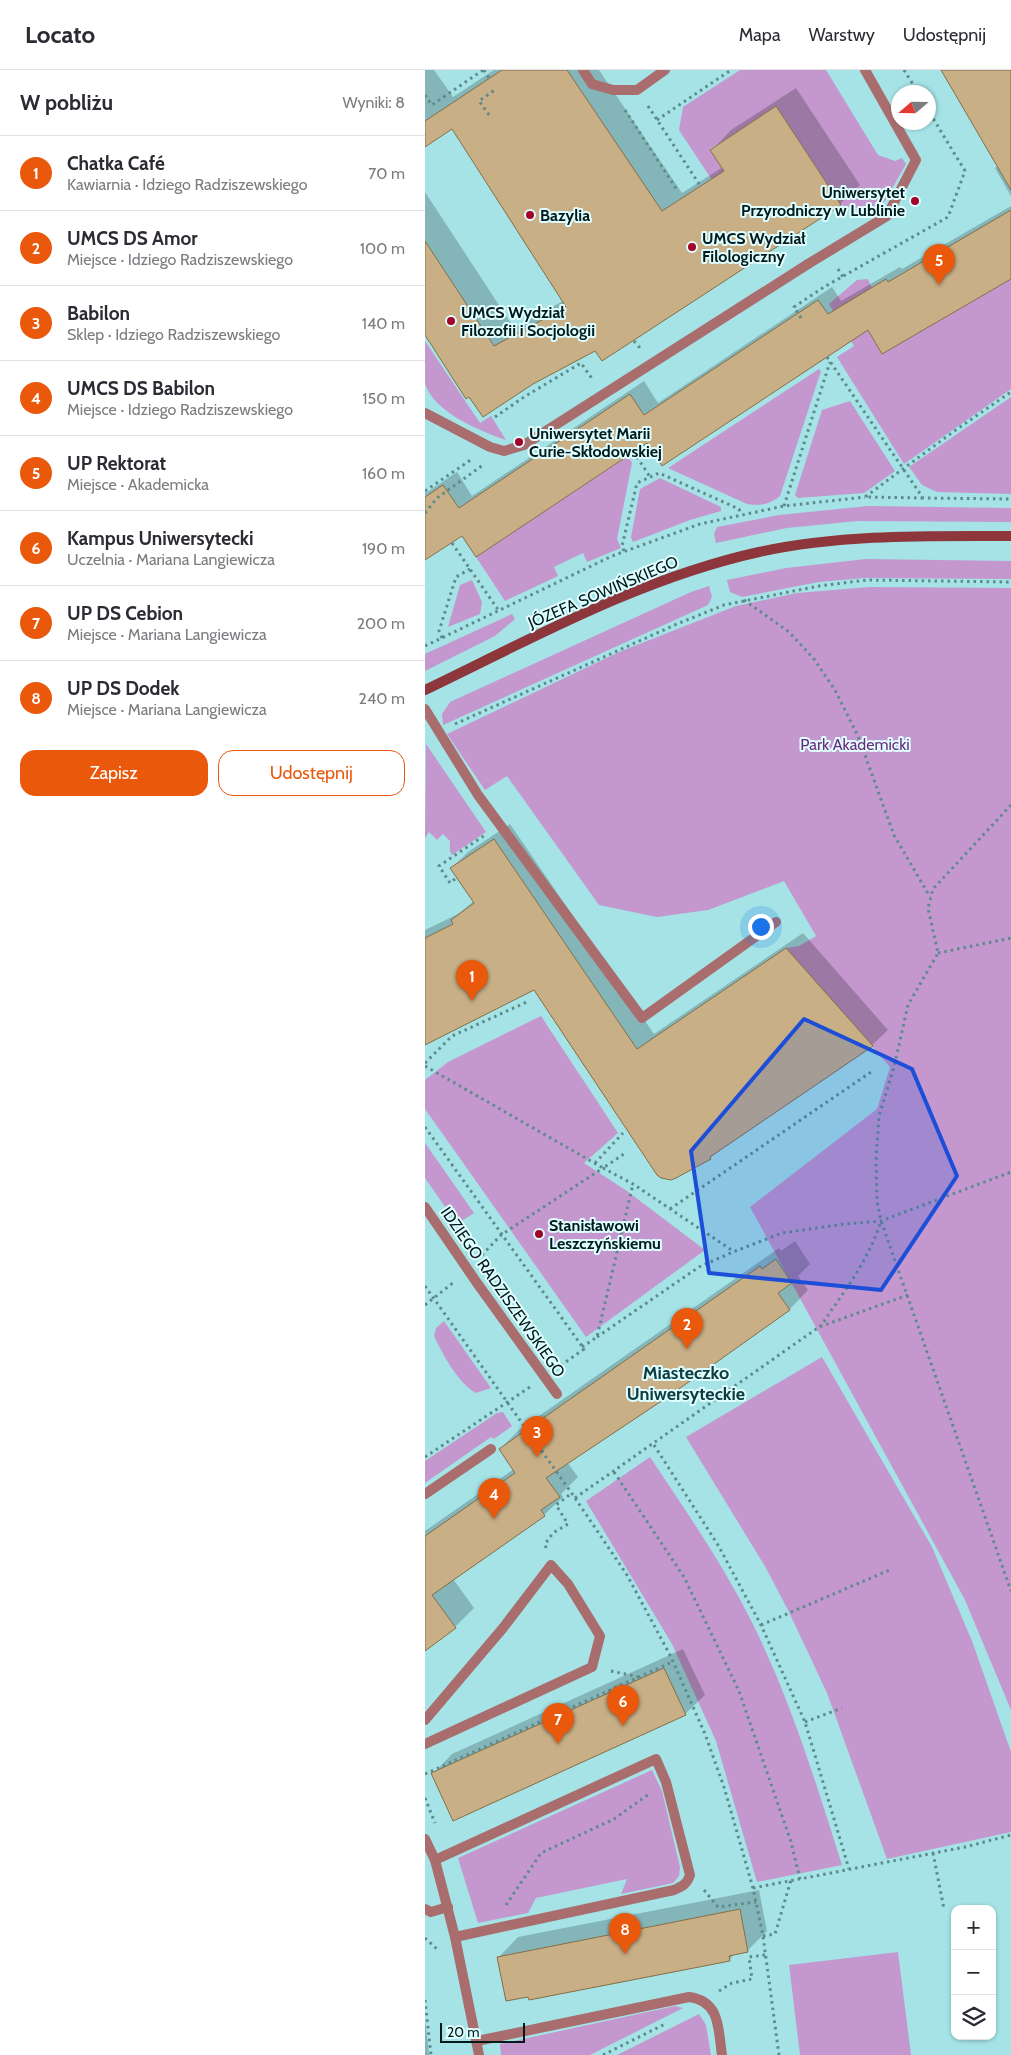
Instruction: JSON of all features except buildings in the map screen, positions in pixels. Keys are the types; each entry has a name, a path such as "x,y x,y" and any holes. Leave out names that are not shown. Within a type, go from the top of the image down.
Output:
{"main road":[{"name":"JÓZEFA SOWIŃSKIEGO","path":"425,690 643,588 759,552 819,542 920,536 1011,536"}],"street":[{"path":"583,70 592,84 613,90 637,90 665,70"},
{"path":"425,413 490,447 504,450 524,445 808,264 887,216 915,160 865,70"},
{"path":"425,709 478,795 642,1018 776,922"},
{"name":"IDZIEGO RADZISZEWSKIEGO","path":"425,1207 557,1394"},
{"path":"425,1494 491,1449"},
{"path":"425,1720 503,1628 551,1565 568,1584 600,1636 591,1667 425,1744"},
{"path":"435,1860 656,1759 666,1782 689,1868 688,1882 683,1886 675,1890 455,1936"},
{"path":"425,1839 435,1860 448,1907 479,2055"},
{"path":"425,1909 431,1912 448,1907"},
{"path":"477,2041 689,1997 698,1998 712,2008 717,2017 722,2055"}],"path":[{"path":"425,96 432,105 483,70 489,78"},
{"path":"657,120 731,70"},
{"path":"904,70 914,85"},
{"path":"489,115 479,101 496,89"},
{"path":"623,108 677,190"},
{"path":"801,318 793,307 824,287 948,217 965,171 936,122"},
{"path":"665,133 701,187"},
{"path":"634,341 641,351"},
{"path":"827,357 902,470 923,498"},
{"path":"784,506 830,362"},
{"path":"865,497 1011,392"},
{"path":"425,491 490,447"},
{"path":"637,457 650,476"},
{"path":"425,513 437,498 489,461"},
{"path":"624,551 622,546 637,483 659,473 739,509 741,515"},
{"path":"425,646 624,551 699,524 784,506 865,497 1011,499"},
{"path":"452,543 499,611"},
{"path":"443,638 439,631 456,577 470,569"},
{"path":"438,732 725,604 819,586 867,580 1011,582"},
{"path":"743,600 789,632 814,659 835,690 858,736 894,834 931,898"},
{"path":"1011,805 933,889 928,908 938,953 908,1005 894,1067 879,1116 876,1160 877,1193 881,1221 1011,1591"},
{"path":"455,879 450,883 439,866 485,835"},
{"path":"938,953 1011,938"},
{"path":"529,1000 452,1036 425,1064 633,1184 733,1252"},
{"path":"670,1209 874,1070"},
{"path":"425,1127 582,1347"},
{"path":"595,1163 623,1133"},
{"path":"425,1305 468,1270 501,1235 624,1154"},
{"path":"425,1457 545,1377 583,1349 582,1347 699,1267 782,1233 881,1221 1011,1172"},
{"path":"597,1337 633,1184"},
{"path":"819,1327 861,1266 875,1240 881,1221"},
{"path":"425,1286 572,1493 627,1575 672,1662 705,1734 724,1787 753,1888 763,1936 779,2055"},
{"path":"575,1498 819,1327 908,1295"},
{"path":"653,1445 718,1545 761,1625 805,1722 849,1869"},
{"path":"614,1472 684,1577 739,1691 791,1842 800,1878"},
{"path":"553,1533 568,1524 556,1504 572,1493"},
{"path":"761,1625 892,1569"},
{"path":"425,1774 672,1662"},
{"path":"591,1667 640,1677"},
{"path":"805,1722 842,1708"},
{"path":"491,1928 541,1853 614,1820 666,1782"},
{"path":"753,1888 933,1853 1011,1835"},
{"path":"933,1853 944,1909"},
{"path":"763,1936 775,1934 791,1880"},
{"path":"718,1907 756,1902"},
{"path":"732,1983 752,1979 749,1958 765,1955"},
{"path":"425,2000 431,2055"}],"highlighted area":[{"path":"804,1019 912,1069 957,1176 881,1290 709,1273 691,1151"}],"green space":[{"path":"740,70 826,70 878,155 895,161 902,158 906,164 878,213 841,205 777,107 710,149 724,171 712,180 679,130 683,107"},
{"path":"868,279 872,288 851,301 882,354 1011,279 1011,389 904,464 837,357 854,346 829,304 857,280"},
{"path":"425,341 480,423 491,416 506,440 472,426 438,404 425,384"},
{"path":"819,369 821,371 780,496 776,499 764,504 747,504 668,468"},
{"path":"1011,397 1011,494 937,492 922,485 909,467"},
{"path":"850,401 895,471 864,493 798,498 795,495 822,410"},
{"path":"628,456 632,463 617,539 621,548 587,562 583,553 554,567 558,576 505,601 476,557"},
{"path":"660,478 721,507 721,511 690,520 633,542 631,537 640,489"},
{"path":"868,506 1011,508 1011,522 857,521 787,528 716,543 714,534 717,527 779,515"},
{"path":"866,559 1011,561 1011,579 864,578 819,582 742,597 730,592 727,580 786,568"},
{"path":"472,580 482,602 480,614 448,627 460,585"},
{"path":"709,586 712,597 708,605 443,725 442,714 450,702 691,592"},
{"name":"Park Akademicki","path":"869,587 1011,588 1011,1710 965,1600 750,1207 877,1109 890,1067 786,948 799,946 816,936 784,881 708,910 657,917 599,905 507,776 485,790 447,734 619,652 736,606 797,593"},
{"path":"512,614 515,619 495,636 425,671 425,654"},
{"path":"426,744 486,832 452,855 450,841 443,834 437,840 429,832 425,838"},
{"path":"541,1016 618,1133 584,1163 627,1191 705,1250 586,1337 425,1109 425,1080 448,1062"},
{"path":"425,1143 474,1213 457,1224 425,1178"},
{"path":"444,1321 491,1388 476,1393 457,1376 434,1336 436,1328"},
{"path":"822,1357 932,1547 972,1641 1011,1752 1011,1832 887,1859 827,1693 789,1612 766,1568 686,1437"},
{"path":"503,1412 512,1426 494,1439 491,1437 425,1483 425,1461 497,1413"},
{"path":"650,1457 695,1524 737,1593 761,1641 785,1696 815,1780 842,1865 757,1882 716,1741 672,1644 586,1501"},
{"path":"652,1770 662,1791 680,1867 679,1876 673,1883 621,1894 627,1879 536,1898 528,1913 478,1923 458,1858"},
{"path":"898,1952 911,2055 800,2055 789,1965"},
{"path":"675,2006 683,2008 590,2055 501,2055 500,2044"},
{"path":"699,2014 706,2025 711,2055 617,2055"}],"place":[{"name":"Uniwersytet Przyrodniczy w Lublinie","path":"915,201"},
{"name":"Bazylia","path":"530,215"},
{"name":"UMCS Wydział Filologiczny","path":"692,247"},
{"name":"UP Rektorat","path":"939,285"},
{"name":"UMCS Wydział Filozofii i Socjologii","path":"451,321"},
{"name":"Uniwersytet Marii Curie-Skłodowskiej","path":"519,442"},
{"name":"Chatka Café","path":"472,1001"},
{"name":"Stanisławowi Leszczyńskiemu","path":"539,1234"},
{"name":"UMCS DS Amor","path":"687,1349"},
{"name":"Babilon","path":"537,1457"},
{"name":"UMCS DS Babilon","path":"494,1519"},
{"name":"Kampus Uniwersytecki","path":"623,1726"},
{"name":"UP DS Cebion","path":"558,1744"},
{"name":"UP DS Dodek","path":"625,1954"}],"district":[{"name":"Miasteczko Uniwersyteckie","path":"686,1384"}]}
